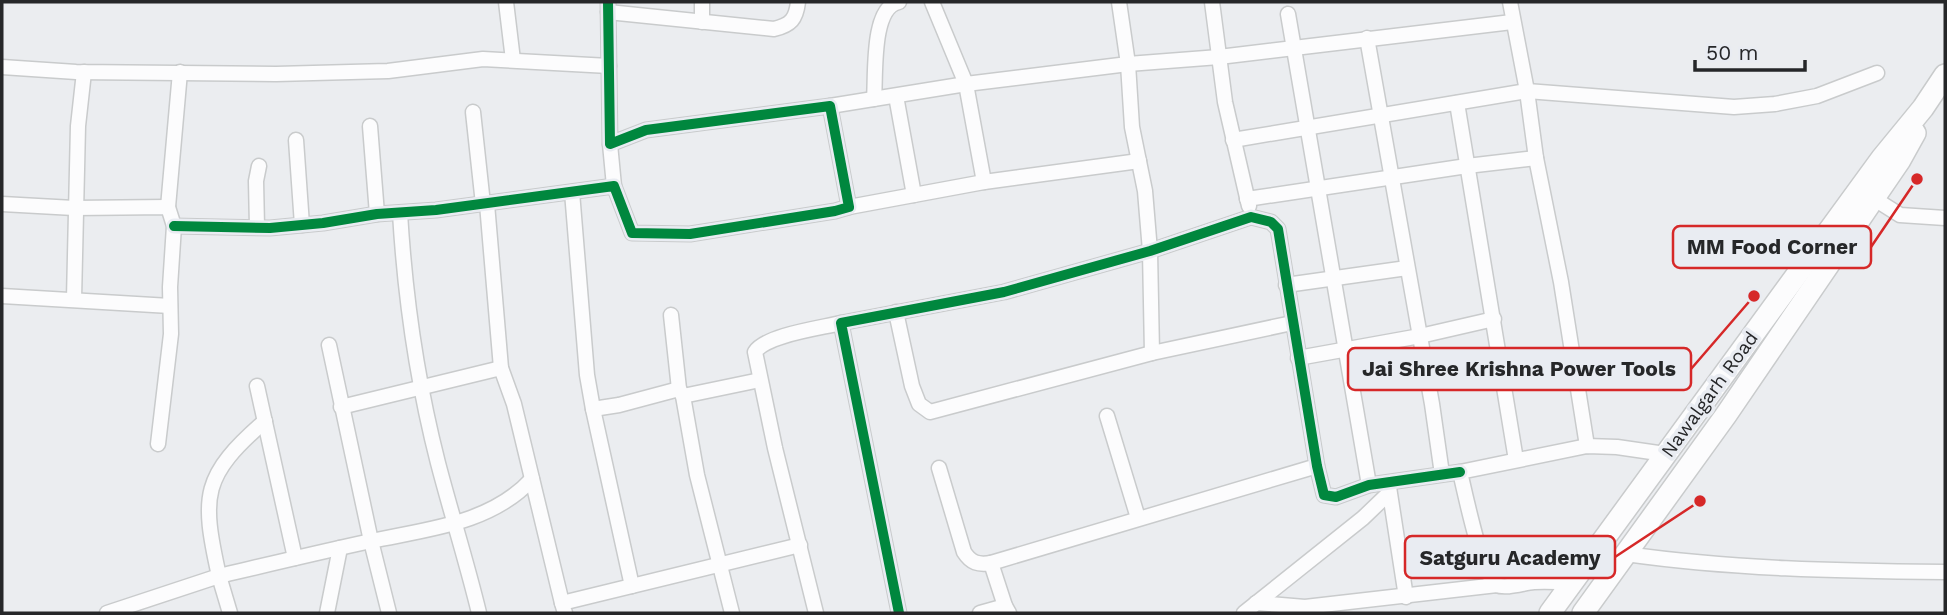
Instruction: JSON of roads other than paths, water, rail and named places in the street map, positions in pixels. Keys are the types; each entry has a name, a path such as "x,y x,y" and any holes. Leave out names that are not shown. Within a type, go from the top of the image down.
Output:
{"street":[{"path":"506,2 513,60"},
{"path":"702,2 702,22"},
{"path":"798,2 794,19 787,26 774,29 702,22 608,7 610,144 614,186 632,233 690,234 984,182 1139,161"},
{"path":"874,99 879,22 892,3 899,2"},
{"path":"932,2 966,84 984,182"},
{"path":"1119,2 1128,64 1132,127 1145,191 1150,251 1152,353"},
{"path":"1212,2 1225,102 1251,218"},
{"path":"1510,2 1527,91 1536,159 1561,282 1587,446"},
{"path":"1288,14 1369,485"},
{"path":"610,144 646,130 830,106 966,84 1513,22"},
{"path":"1367,38 1442,474"},
{"path":"2,67 84,72 276,74 388,71 482,59 610,66"},
{"path":"74,299 74,208 84,72"},
{"path":"158,444 171,334 174,226 168,207 180,72"},
{"path":"1233,139 1527,91 1734,107 1774,104 1817,96 1877,73"},
{"name":"Nawalgarh Road","path":"1550,613 1945,75"},
{"path":"896,96 914,195"},
{"path":"1457,103 1516,460"},
{"path":"830,106 849,207"},
{"path":"1583,613 1726,415 1911,143 1923,108"},
{"path":"473,112 501,368 514,404 563,608 632,586 800,545"},
{"path":"370,126 377,214"},
{"path":"296,140 302,225"},
{"path":"1247,199 1467,166 1536,159"},
{"path":"257,227 256,181 259,166"},
{"path":"174,226 302,225 614,186"},
{"path":"572,192 586,361 593,410 632,586"},
{"path":"1873,198 1899,215 1945,218"},
{"path":"2,204 74,208 168,207"},
{"path":"400,213 404,276 421,387 438,462 480,613"},
{"path":"816,613 760,380 755,352 759,346 776,339 841,323 1004,292 1150,251 1251,218 1272,222 1278,229 1317,466 1322,491 1330,498 1369,485 1389,488 1442,474 1587,446 1665,454"},
{"path":"1286,285 1407,268"},
{"path":"2,296 170,306"},
{"path":"896,312 912,386 919,404 930,412 1152,353 1292,323"},
{"path":"671,315 681,393 697,475 732,613"},
{"path":"1298,358 1494,319"},
{"path":"841,323 899,613"},
{"path":"329,345 371,541 390,613"},
{"path":"341,407 501,368"},
{"path":"593,410 760,380"},
{"path":"257,386 295,558"},
{"path":"1107,416 1139,518"},
{"path":"230,613 209,533 208,505 212,483 224,460 265,421"},
{"path":"939,468 964,552 970,561 981,564 1317,466"},
{"path":"1460,472 1488,573 1497,585"},
{"path":"110,613 219,576 456,523 499,506 519,494 532,479"},
{"path":"1389,488 1406,597"},
{"path":"1244,613 1363,518 1389,488"},
{"path":"327,613 340,548"},
{"path":"1626,554 1688,563 1853,571 1945,572"},
{"path":"980,613 1007,610 990,563"},
{"path":"1256,603 1306,607 1497,585 1572,583"}],"place":[{"name":"MM Food Corner","path":"1917,179"},
{"name":"Jai Shree Krishna Power Tools","path":"1754,296"},
{"name":"Satguru Academy","path":"1700,501"}]}
